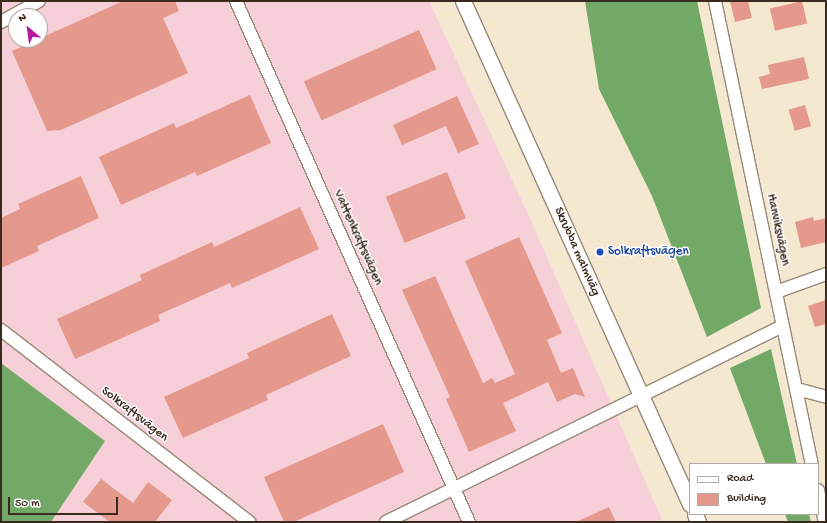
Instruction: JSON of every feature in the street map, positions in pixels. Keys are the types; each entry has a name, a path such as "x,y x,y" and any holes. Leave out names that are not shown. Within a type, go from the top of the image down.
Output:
{"street":[{"path":"1,22 39,1"},
{"name":"Vattenkraftsvägen","path":"236,1 455,487 469,522"},
{"name":"Skrubba malmväg","path":"463,1 689,502"},
{"name":"Hanviksvägen","path":"715,1 812,463"},
{"path":"776,292 826,274"},
{"path":"386,522 455,487 567,434 641,395 782,326"},
{"name":"Solkraftsvägen","path":"1,330 250,522"},
{"path":"796,389 826,397"},
{"path":"819,495 825,522"}],"shaded area":[{"path":"1,1 429,1 528,214 663,522 51,522 105,441 1,363"}],"green space":[{"path":"585,1 697,1 761,308 707,337 652,196 599,89"},
{"path":"771,349 797,463 766,463 730,368"},
{"path":"1,363 105,441 51,522 1,522"},
{"path":"785,515 809,515 811,522 788,522"}],"building":[{"path":"123,1 175,1 179,11 163,18 188,73 61,130 47,131 12,51 19,48 48,48 48,35"},
{"path":"730,1 748,1 752,18 735,22"},
{"path":"802,1 807,23 775,31 770,8"},
{"path":"419,30 436,69 321,121 304,81"},
{"path":"804,57 809,79 762,89 759,77 770,74 768,65"},
{"path":"250,95 271,143 197,176 195,172 121,205 99,157 174,123 176,128"},
{"path":"457,96 479,144 458,153 446,126 402,145 393,125"},
{"path":"805,105 811,126 795,131 789,110"},
{"path":"447,172 466,218 405,243 386,197"},
{"path":"81,176 99,218 37,246 39,251 1,268 1,218 20,209 18,204"},
{"path":"300,207 319,249 232,288 230,283 158,315 160,321 75,359 57,319 142,280 140,275 212,242 214,247"},
{"path":"813,217 814,221 826,218 826,242 801,248 795,222"},
{"path":"519,237 562,333 547,340 561,373 573,368 585,397 575,394 557,402 548,382 503,403 516,431 469,452 446,399 450,397 402,290 435,276 483,383 492,378 495,383 515,374 465,261"},
{"path":"826,300 826,324 815,327 808,306"},
{"path":"332,314 351,356 266,395 268,400 183,438 164,397 249,358 247,353"},
{"path":"383,424 404,472 294,522 284,522 264,477"},
{"path":"101,479 133,503 148,482 172,500 155,522 110,522 83,502"},
{"path":"609,507 616,522 576,522"}],"place":[{"name":"Solkraftsvägen","path":"600,252"}]}
